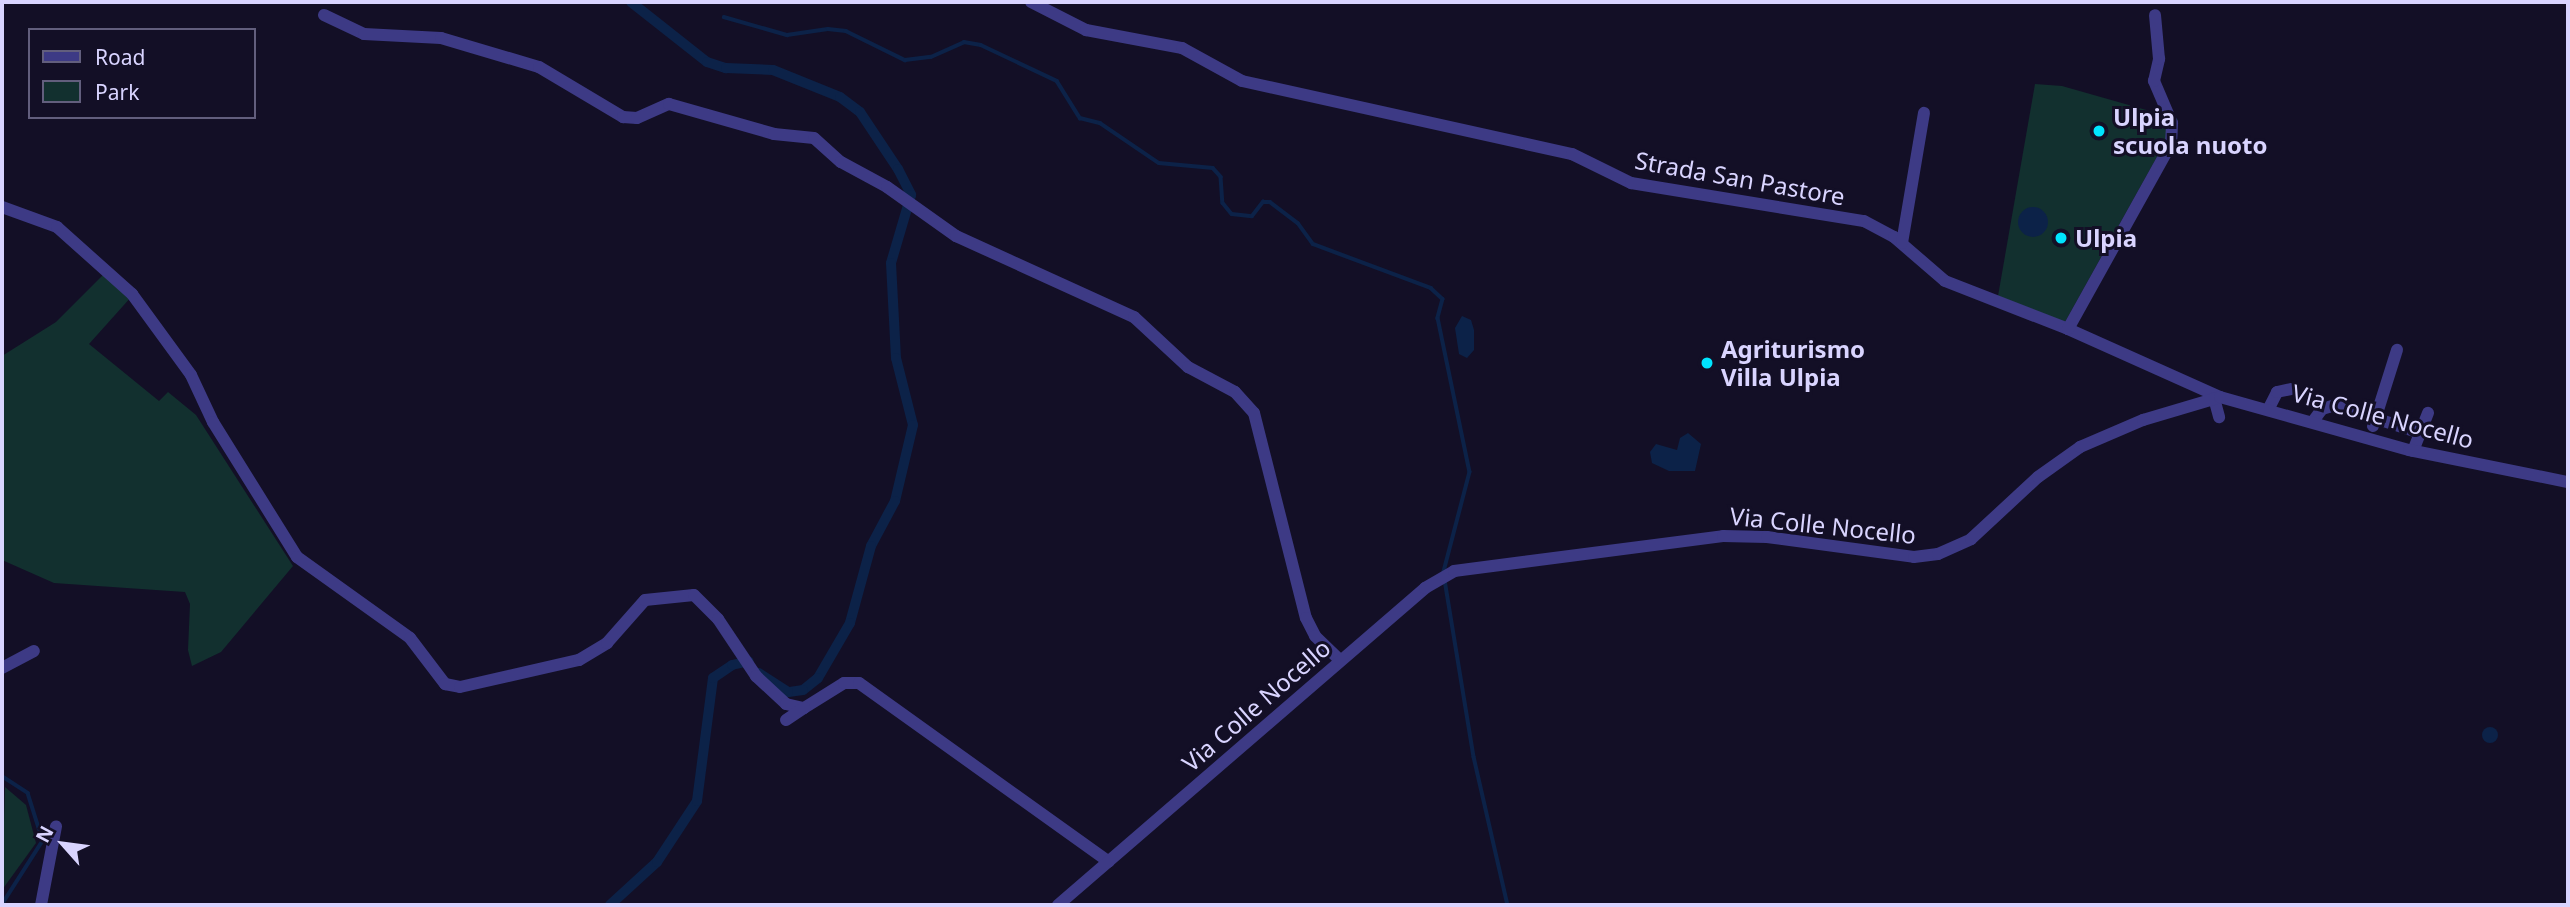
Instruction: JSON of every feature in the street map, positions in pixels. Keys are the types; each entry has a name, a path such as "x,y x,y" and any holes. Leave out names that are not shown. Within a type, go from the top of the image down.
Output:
{"street":[{"name":"Strada San Pastore","path":"1031,2 1086,30 1175,45 1242,81 1572,154 1637,185 1858,219 1902,243 1945,281 2068,328 2217,398"},
{"path":"324,15 364,34 441,38 534,65 563,78 623,117 637,118 669,104 774,134 814,138 841,162 966,241 1122,310 1192,370 1244,399 1261,429 1306,618 1315,636 1340,660"},
{"path":"2068,328 2171,144 2172,123 2154,81 2159,59 2155,15"},
{"path":"1902,243 1924,113"},
{"path":"2,207 53,224 132,294 191,375 213,422 297,557 410,638 445,684 460,687 579,660 607,643 643,602 686,594 697,597 714,612 764,684 786,704 804,708"},
{"path":"2371,437 2397,350"},
{"path":"2269,408 2277,392 2291,389"},
{"path":"2217,398 2219,417"},
{"name":"Via Colle Nocello","path":"1058,905 1432,583 1461,569 1723,536 1767,537 1914,557 1941,554 1971,539 2075,450 2130,424 2217,398 2314,420 2413,451 2568,482"},
{"path":"2314,420 2332,405 2420,433"},
{"path":"2413,451 2427,413"},
{"path":"2,668 34,651"},
{"path":"786,720 844,683 859,683 1109,862"},
{"path":"41,905 56,826"}],"green space":[{"name":"Ulpia","path":"2035,84 2062,86 2178,119 2065,322 1998,296"},
{"path":"105,273 132,296 89,344 159,401 168,392 196,415 293,566 221,652 192,666 188,650 190,604 185,592 54,583 2,560 2,356 56,322"},
{"path":"5,787 26,805 36,843 2,890"}],"water":[{"path":"2033,207 2044,211 2048,222 2044,233 2033,237 2022,233 2018,222 2022,211"},
{"path":"1462,316 1471,320 1474,330 1474,350 1467,358 1459,354 1455,328"},
{"path":"1688,433 1701,444 1695,471 1669,471 1652,463 1650,452 1656,444 1677,450 1680,438"},
{"path":"2487,727 2493,727 2498,735 2496,741 2487,743 2482,738 2482,732"}],"waterway":[{"path":"631,2 707,62 726,68 773,70 840,97 860,112 898,169 911,195 891,263 896,358 913,425 895,501 871,546 850,623 818,678 803,690 788,692 759,673"},
{"path":"724,17 787,35 828,29 846,31 905,60 931,57 964,42 981,45 1057,81 1080,118 1100,123 1159,163 1213,168 1221,177 1223,203 1232,214 1252,216 1263,202 1270,202 1298,223 1313,244 1431,288 1443,299 1438,318 1470,472 1444,572"},
{"path":"1445,580 1474,757 1508,905"},
{"path":"610,905 657,862 697,801 713,678 732,665 749,661"},
{"path":"2,776 28,793 43,841 2,905"}],"place":[{"name":"Ulpia scuola nuoto","path":"2099,131"},
{"name":"Ulpia","path":"2061,238"},
{"name":"Agriturismo Villa Ulpia","path":"1707,363"}]}
